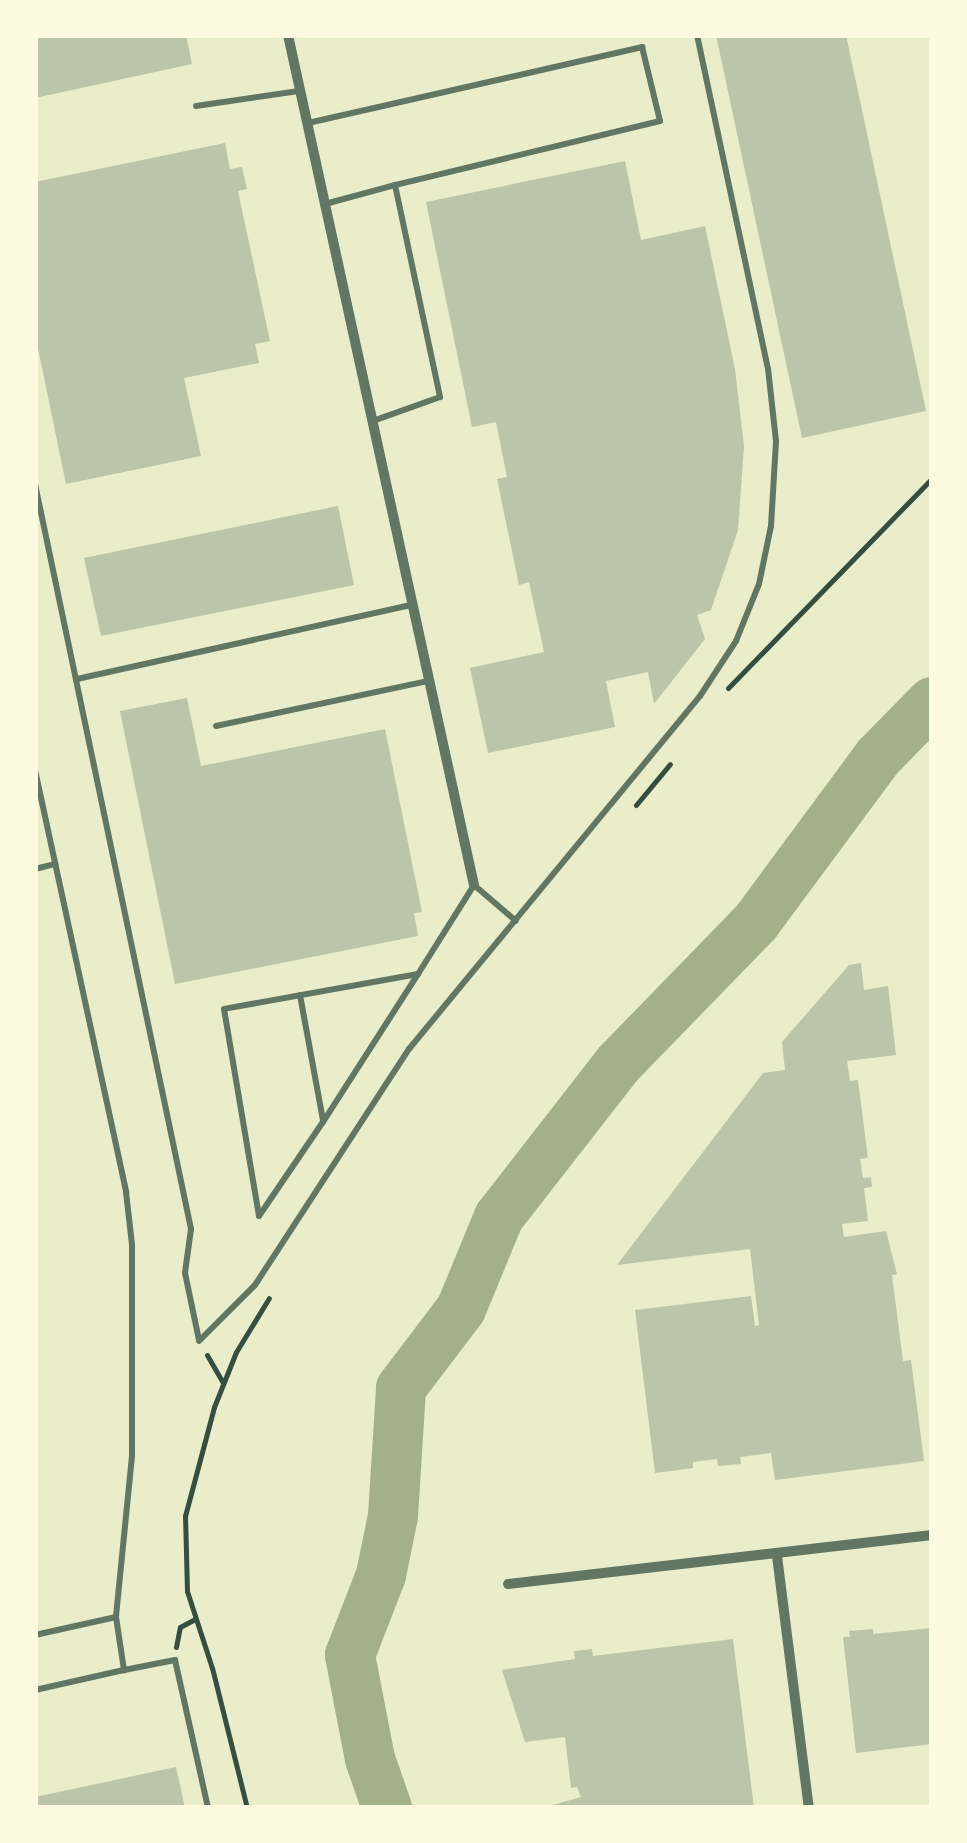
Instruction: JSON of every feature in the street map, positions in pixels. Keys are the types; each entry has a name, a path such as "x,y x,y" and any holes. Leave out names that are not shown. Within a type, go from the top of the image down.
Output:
{"street":[{"path":"288,35 474,885"},
{"path":"508,1584 777,1556 932,1535"},
{"path":"777,1556 809,1808"}],"lane":[{"path":"200,1341 256,1284 409,1049 721,666 758,584 771,526 776,441 768,369 698,35"},
{"path":"308,123 642,47 660,120 325,204"},
{"path":"196,106 300,90"},
{"path":"372,422 440,397 395,184"},
{"path":"35,484 191,1229 185,1273 200,1341"},
{"path":"76,680 410,605"},
{"path":"216,726 427,681"},
{"path":"35,770 126,1192 132,1246 132,1456 116,1617 124,1670"},
{"path":"35,869 55,864"},
{"path":"418,974 224,1009 259,1216 323,1122 418,974 474,885 516,921"},
{"path":"300,994 323,1122"},
{"path":"35,1634 116,1617"},
{"path":"35,1690 176,1660 208,1808"}],"path":[{"path":"722,694 932,478"},
{"path":"631,811 677,754"},
{"path":"247,1808 212,1668 187,1590 185,1516 223,1383 236,1352 276,1286"},
{"path":"200,1341 223,1383"},
{"path":"176,1660 180,1626 195,1620"}],"building":[{"path":"35,35 186,35 192,64 35,98"},
{"path":"716,35 846,35 926,411 802,438"},
{"path":"225,143 230,169 242,167 247,189 238,191 270,341 255,344 259,363 184,378 201,456 66,484 35,334 35,182"},
{"path":"625,161 641,240 705,226 735,369 744,446 738,530 711,610 697,615 705,639 654,704 648,672 606,681 615,727 488,753 470,668 544,652 529,582 519,585 497,479 507,477 496,422 472,427 426,202"},
{"path":"338,506 354,585 101,636 84,558"},
{"path":"187,698 201,766 385,729 422,912 414,913 418,936 175,984 120,711"},
{"path":"861,963 864,990 888,986 896,1055 847,1061 850,1081 858,1080 868,1158 860,1159 863,1178 871,1177 872,1187 864,1188 868,1221 842,1224 844,1237 886,1231 897,1274 892,1275 903,1361 911,1360 924,1461 775,1480 771,1453 740,1457 741,1464 718,1466 717,1459 693,1462 693,1468 655,1473 635,1310 751,1296 755,1326 759,1325 750,1249 617,1265 763,1073 785,1070 782,1042 849,965"},
{"path":"932,1628 932,1744 856,1753 843,1637 850,1637 849,1631 873,1629 873,1634"},
{"path":"733,1639 754,1808 542,1808 581,1797 577,1787 571,1788 565,1737 525,1742 502,1670 575,1659 574,1651 592,1649 593,1656"},
{"path":"176,1767 185,1808 35,1808 35,1797"}],"waterway":[{"path":"387,1808 370,1759 350,1655 381,1575 393,1516 401,1388 461,1309 499,1217 619,1063 756,922 878,757 932,702"}]}
